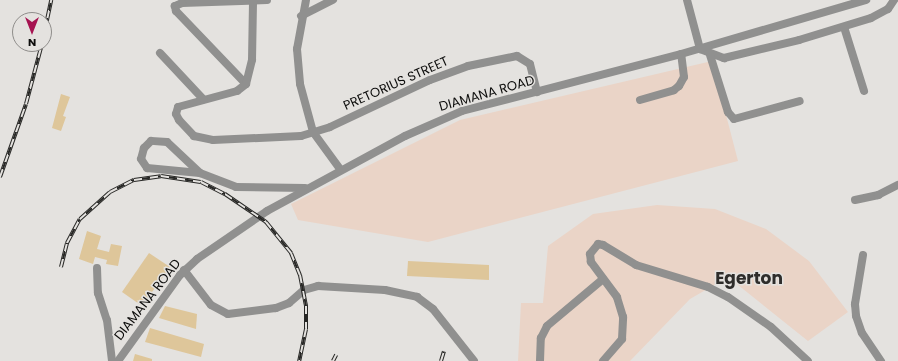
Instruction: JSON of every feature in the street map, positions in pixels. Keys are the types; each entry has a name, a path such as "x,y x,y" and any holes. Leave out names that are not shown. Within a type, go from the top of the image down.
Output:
{"street":[{"path":"253,0 252,60 246,84 237,91 181,105 176,110 179,120 199,138 279,138 313,132"},
{"path":"246,84 175,8 182,3 267,0"},
{"path":"306,0 301,16 298,65 306,110 313,132 340,169"},
{"path":"301,16 333,0"},
{"path":"687,0 700,49 710,55 731,58 844,27 880,15 894,0"},
{"name":"DIAMANA ROAD","path":"118,361 184,270 251,221 305,188 444,117 700,49 866,0"},
{"path":"844,27 864,91"},
{"path":"160,53 203,99"},
{"path":"640,100 674,90 680,86 684,77 681,54"},
{"path":"710,55 728,112 734,119 800,101"},
{"name":"PRETORIUS STREET","path":"313,132 349,119 430,80 468,66 504,58 517,56 527,60 537,92"},
{"path":"200,173 178,150 167,142 151,141 144,148 141,159 147,168 200,173 236,187 305,188"},
{"path":"855,200 878,195 898,185"},
{"path":"603,361 622,339 623,334 620,304 604,278 591,262 590,254 598,244 603,245 636,265 708,287 728,297 771,327 808,361"},
{"path":"863,255 855,304 856,316 862,333 881,361"},
{"path":"97,268 98,293 107,320 112,361"},
{"path":"184,270 211,305 228,314 276,308 289,302 304,290 318,286 385,290 417,297 433,309 474,361"},
{"path":"540,361 541,338 547,326 604,278"}],"shaded area":[{"path":"712,61 738,161 428,242 298,220 291,204 460,120"},
{"path":"657,205 715,209 766,229 809,261 848,312 808,341 728,277 690,299 630,361 518,361 521,303 543,303 548,246 593,214"}],"building":[{"path":"61,94 70,97 63,116 66,117 61,131 52,128"},
{"path":"87,231 101,236 97,249 109,252 111,244 122,246 118,266 106,264 107,260 95,257 93,264 79,259"},
{"path":"149,253 170,267 142,306 122,292"},
{"path":"408,261 489,265 489,280 407,276"},
{"path":"165,306 197,314 196,329 159,318"},
{"path":"150,328 204,344 201,357 145,342"},
{"path":"135,354 152,359 152,361 133,361"}],"railway":[{"path":"49,12 51,0"},
{"path":"0,177 26,104 40,52"},
{"path":"61,267 67,243 80,219 110,192 134,180 161,176 201,182 225,194 266,222 291,253 300,275 306,306 306,329 299,361"},
{"path":"441,361 444,351"},
{"path":"333,361 336,355"}],"district":[{"name":"Egerton","path":"749,279"}]}
